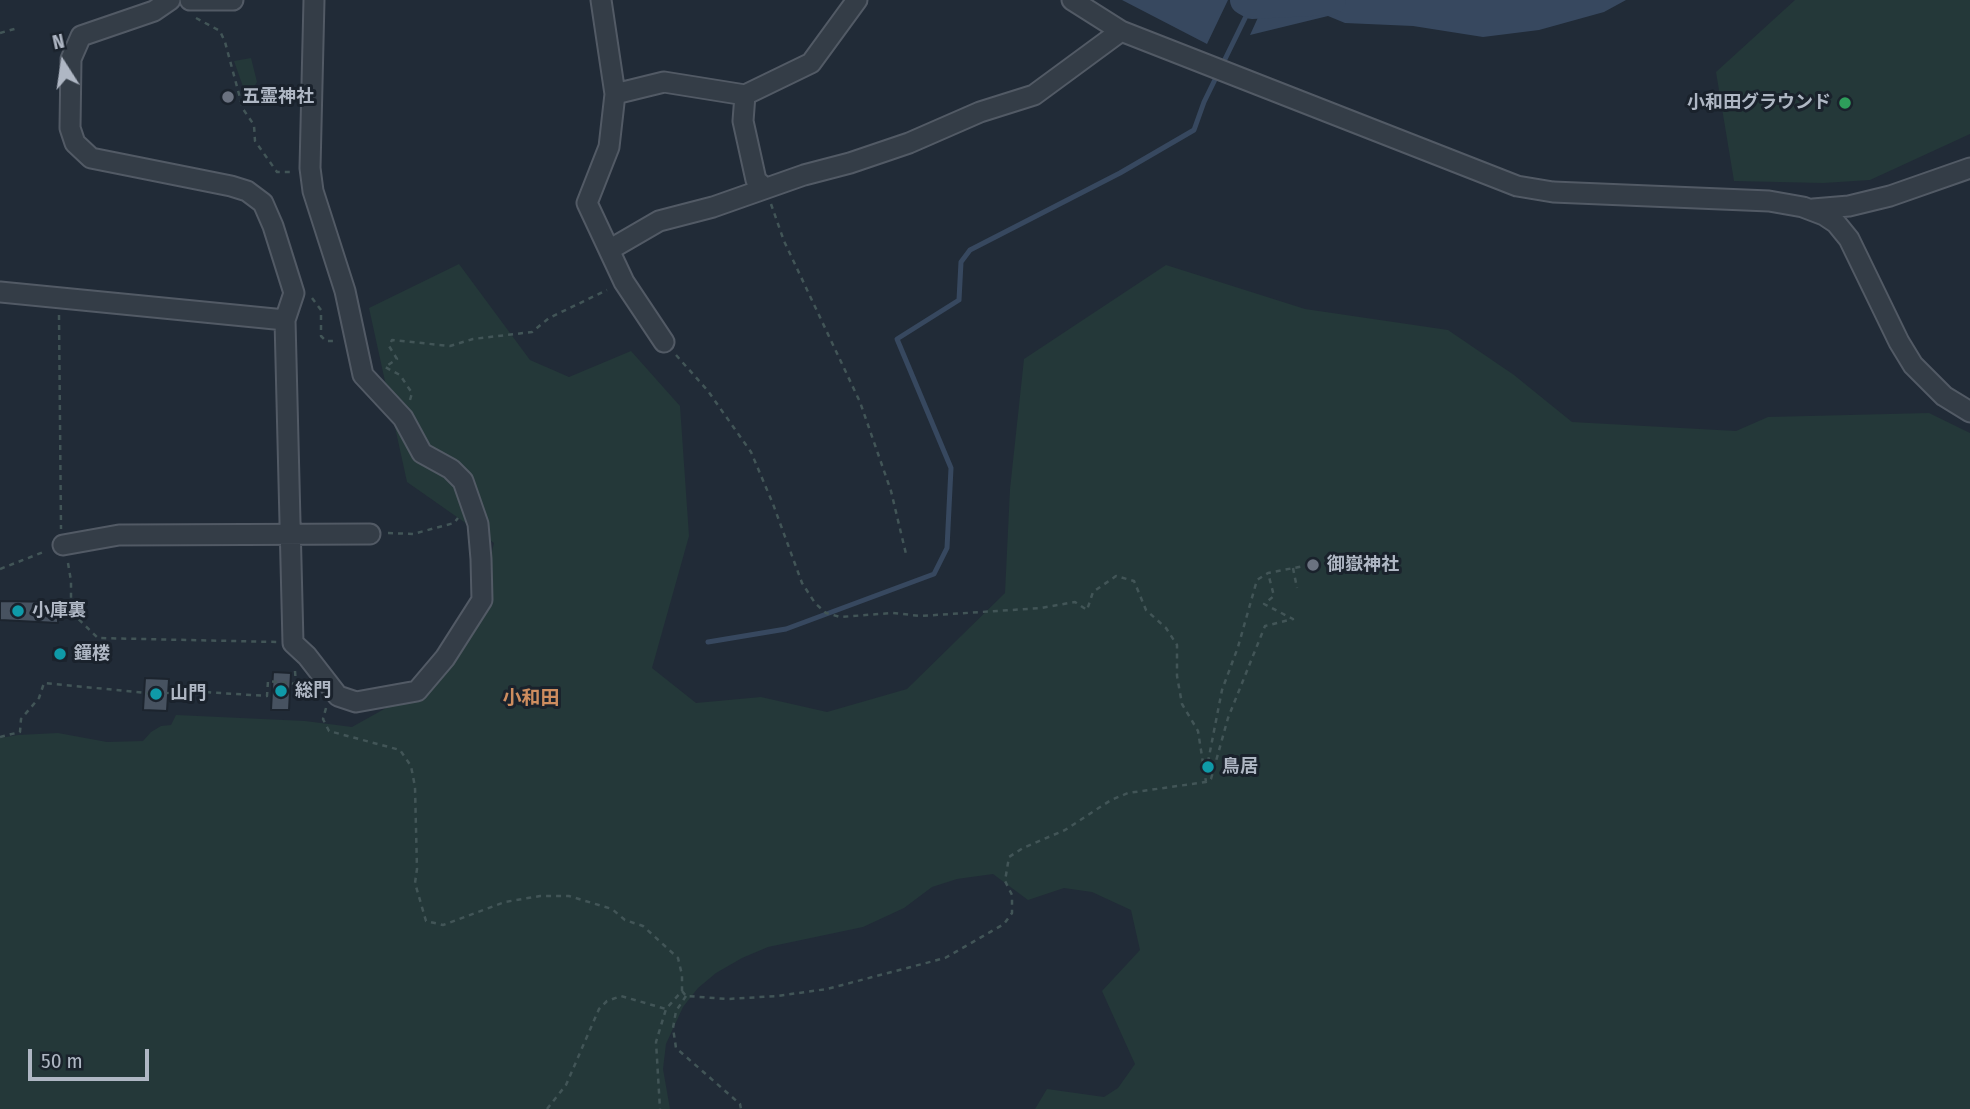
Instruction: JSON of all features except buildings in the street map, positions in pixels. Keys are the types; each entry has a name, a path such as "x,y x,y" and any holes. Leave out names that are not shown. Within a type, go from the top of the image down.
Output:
{"street":[{"path":"170,0 154,11 81,36 71,59 70,128 75,142 91,158 247,191 263,203 294,293 285,320 290,533 287,643 335,692 356,702 417,691 445,658 482,600 478,524 463,481 451,469 422,453 392,404 377,392 363,375 345,291 313,191 310,168 314,0"},
{"path":"189,7 233,0"},
{"path":"601,0 615,94 609,147 587,203 624,282 664,342"},
{"path":"615,94 664,82 745,95 811,62 857,0"},
{"path":"1072,0 1121,31 1517,186 1553,192 1759,200 1782,202 1812,210 1832,220 1849,239 1899,342 1918,372 1944,396 1970,412"},
{"path":"609,250 659,221 713,207 765,188 850,163 909,143 980,112 1034,95 1121,31"},
{"path":"745,95 743,121 756,180 765,188"},
{"path":"1812,210 1849,206 1890,196 1970,168"},
{"path":"0,292 285,320"},
{"path":"63,545 119,535 370,534"}],"path":[{"path":"189,7 219,31 225,42 243,109 254,125 255,141 277,172 310,168"},
{"path":"0,33 18,28"},
{"path":"765,188 785,241 860,402 891,491 906,554"},
{"path":"392,404 403,406 410,401 412,393 400,375 385,367 397,359 389,346 392,340 450,346 473,339 532,332 549,318 624,282"},
{"path":"294,293 304,291 321,310 321,336 326,341 339,341 346,337 356,339"},
{"path":"60,298 63,545 71,581 71,612 98,638 287,643"},
{"path":"664,342 708,391 751,452 802,583 815,603 826,613 840,617 892,613 921,616 972,614 1075,602 1087,610 1093,592 1116,576 1134,581 1146,610 1166,628 1177,645 1177,676 1182,704 1198,731 1206,782"},
{"path":"370,534 413,534 454,523 472,503"},
{"path":"0,569 63,545"},
{"path":"1205,775 1222,690 1238,647 1257,580 1269,573 1309,565"},
{"path":"1293,568 1297,588"},
{"path":"0,737 20,732 21,719 39,698 44,683 157,694 189,691 267,696 268,681 335,692 323,719 330,731 400,750 411,766 415,787 418,869 415,883 426,921 443,925 505,902 540,896 569,896 612,909 625,920 643,926 652,933 678,958 682,991 686,996 728,999 789,994 827,989 945,958 1004,924 1012,913 1012,895 1005,881 1009,857 1065,830 1111,800 1128,793 1206,782 1211,779 1228,718 1265,626 1293,619 1264,604 1274,596 1269,573"},
{"path":"660,1109 656,1042 666,1009 682,991"},
{"path":"547,1109 566,1085 599,1009 607,1001 621,996 666,1009"},
{"path":"686,996 676,1011 676,1048 740,1104 741,1109"}],"green space":[{"name":"小和田グラウンド","path":"1795,0 1970,0 1970,134 1870,180 1823,183 1734,181 1716,72"},
{"path":"251,58 257,82 247,98 234,61"},
{"path":"459,264 530,360 569,377 631,351 680,406 689,536 652,668 696,703 761,697 827,712 907,689 1005,593 1010,489 1024,359 1166,265 1305,309 1448,330 1514,375 1572,422 1736,431 1768,417 1929,413 1970,433 1970,1109 1035,1109 1047,1089 1104,1097 1118,1088 1135,1064 1102,991 1140,950 1131,910 1092,892 1064,888 1028,900 993,874 957,879 932,887 904,908 863,927 768,947 716,973 698,988 683,1007 666,1044 663,1069 670,1109 0,1109 0,738 58,733 107,742 143,741 161,726 171,725 176,715 305,721 352,727 438,679 475,620 494,543 407,482 369,308"}],"water":[{"path":"1122,0 1228,0 1207,44"},
{"path":"1266,0 1626,0 1604,12 1539,30 1483,37 1413,26 1345,23 1328,16 1250,35"}],"waterway":[{"path":"1245,0 1252,4 1331,0"},
{"path":"708,642 786,629 934,574 947,548 951,468 897,339 959,300 961,262 970,250 1120,173 1194,130 1204,102 1252,4"}],"place":[{"name":"五霊神社","path":"228,97"},
{"name":"小和田グラウンド","path":"1845,103"},
{"name":"御嶽神社","path":"1313,565"},
{"name":"小庫裏","path":"18,611"},
{"name":"鐘楼","path":"60,654"},
{"name":"総門","path":"281,691"},
{"name":"山門","path":"156,694"},
{"name":"鳥居","path":"1208,767"}],"district":[{"name":"小和田","path":"531,699"}]}
